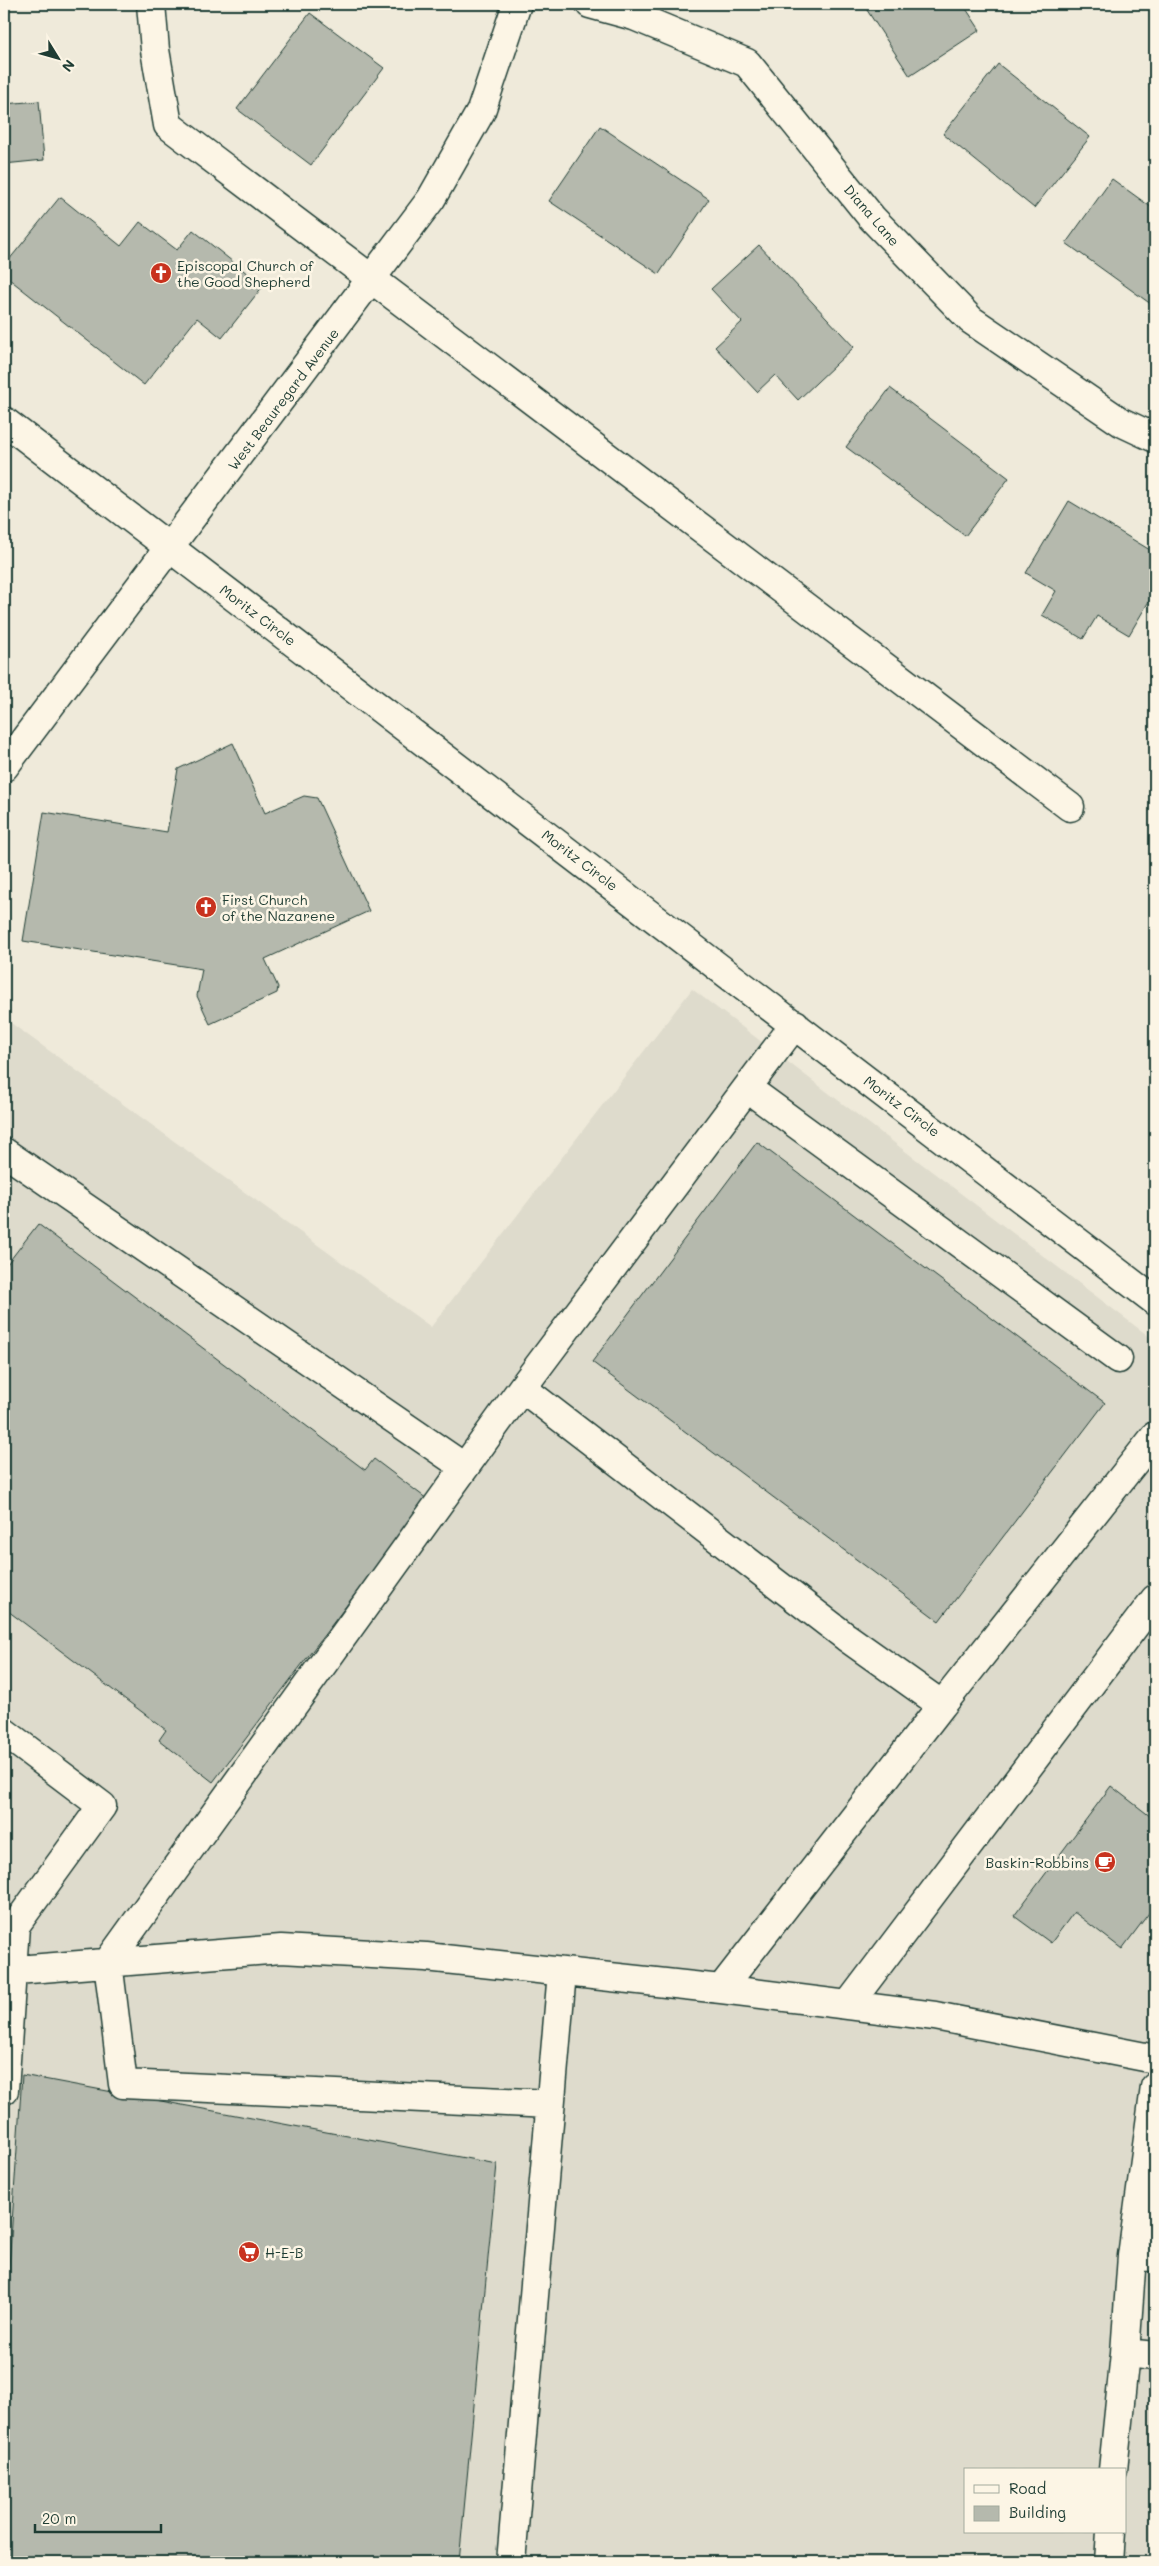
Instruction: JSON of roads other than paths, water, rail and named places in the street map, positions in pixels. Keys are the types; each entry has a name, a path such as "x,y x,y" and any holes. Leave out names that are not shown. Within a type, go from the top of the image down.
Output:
{"street":[{"path":"151,4 155,50 168,125 1070,807"},
{"name":"West Beauregard Avenue","path":"4,767 170,549 431,199 480,111 516,4"},
{"name":"Diana Lane","path":"590,4 634,16 748,63 872,218 971,320 1121,422 1155,438"},
{"name":"Moritz Circle","path":"4,421 1155,1300"},
{"path":"550,2104 123,2084 108,1962 464,1467 795,1024"},
{"path":"747,1088 1118,1359"},
{"path":"4,1152 464,1467"},
{"path":"522,1388 846,1637 942,1705"},
{"path":"722,1989 942,1705 1155,1436"},
{"path":"848,2005 1155,1599"},
{"path":"4,1732 102,1806 15,1926 7,1971 4,2090"},
{"path":"7,1971 281,1949 426,1957 722,1989 935,2016 1155,2059"},
{"path":"511,2562 562,1972"},
{"path":"1113,2468 1125,2353 1144,2256 1155,2088"},
{"path":"1125,2353 1155,2356"},
{"path":"1110,2534 1110,2562"}],"place":[{"name":"Episcopal Church of the Good Shepherd","path":"161,273"},
{"name":"First Church of the Nazarene","path":"206,907"},
{"name":"Baskin-Robbins","path":"1105,1862"},
{"name":"H-E-B","path":"249,2252"}]}
